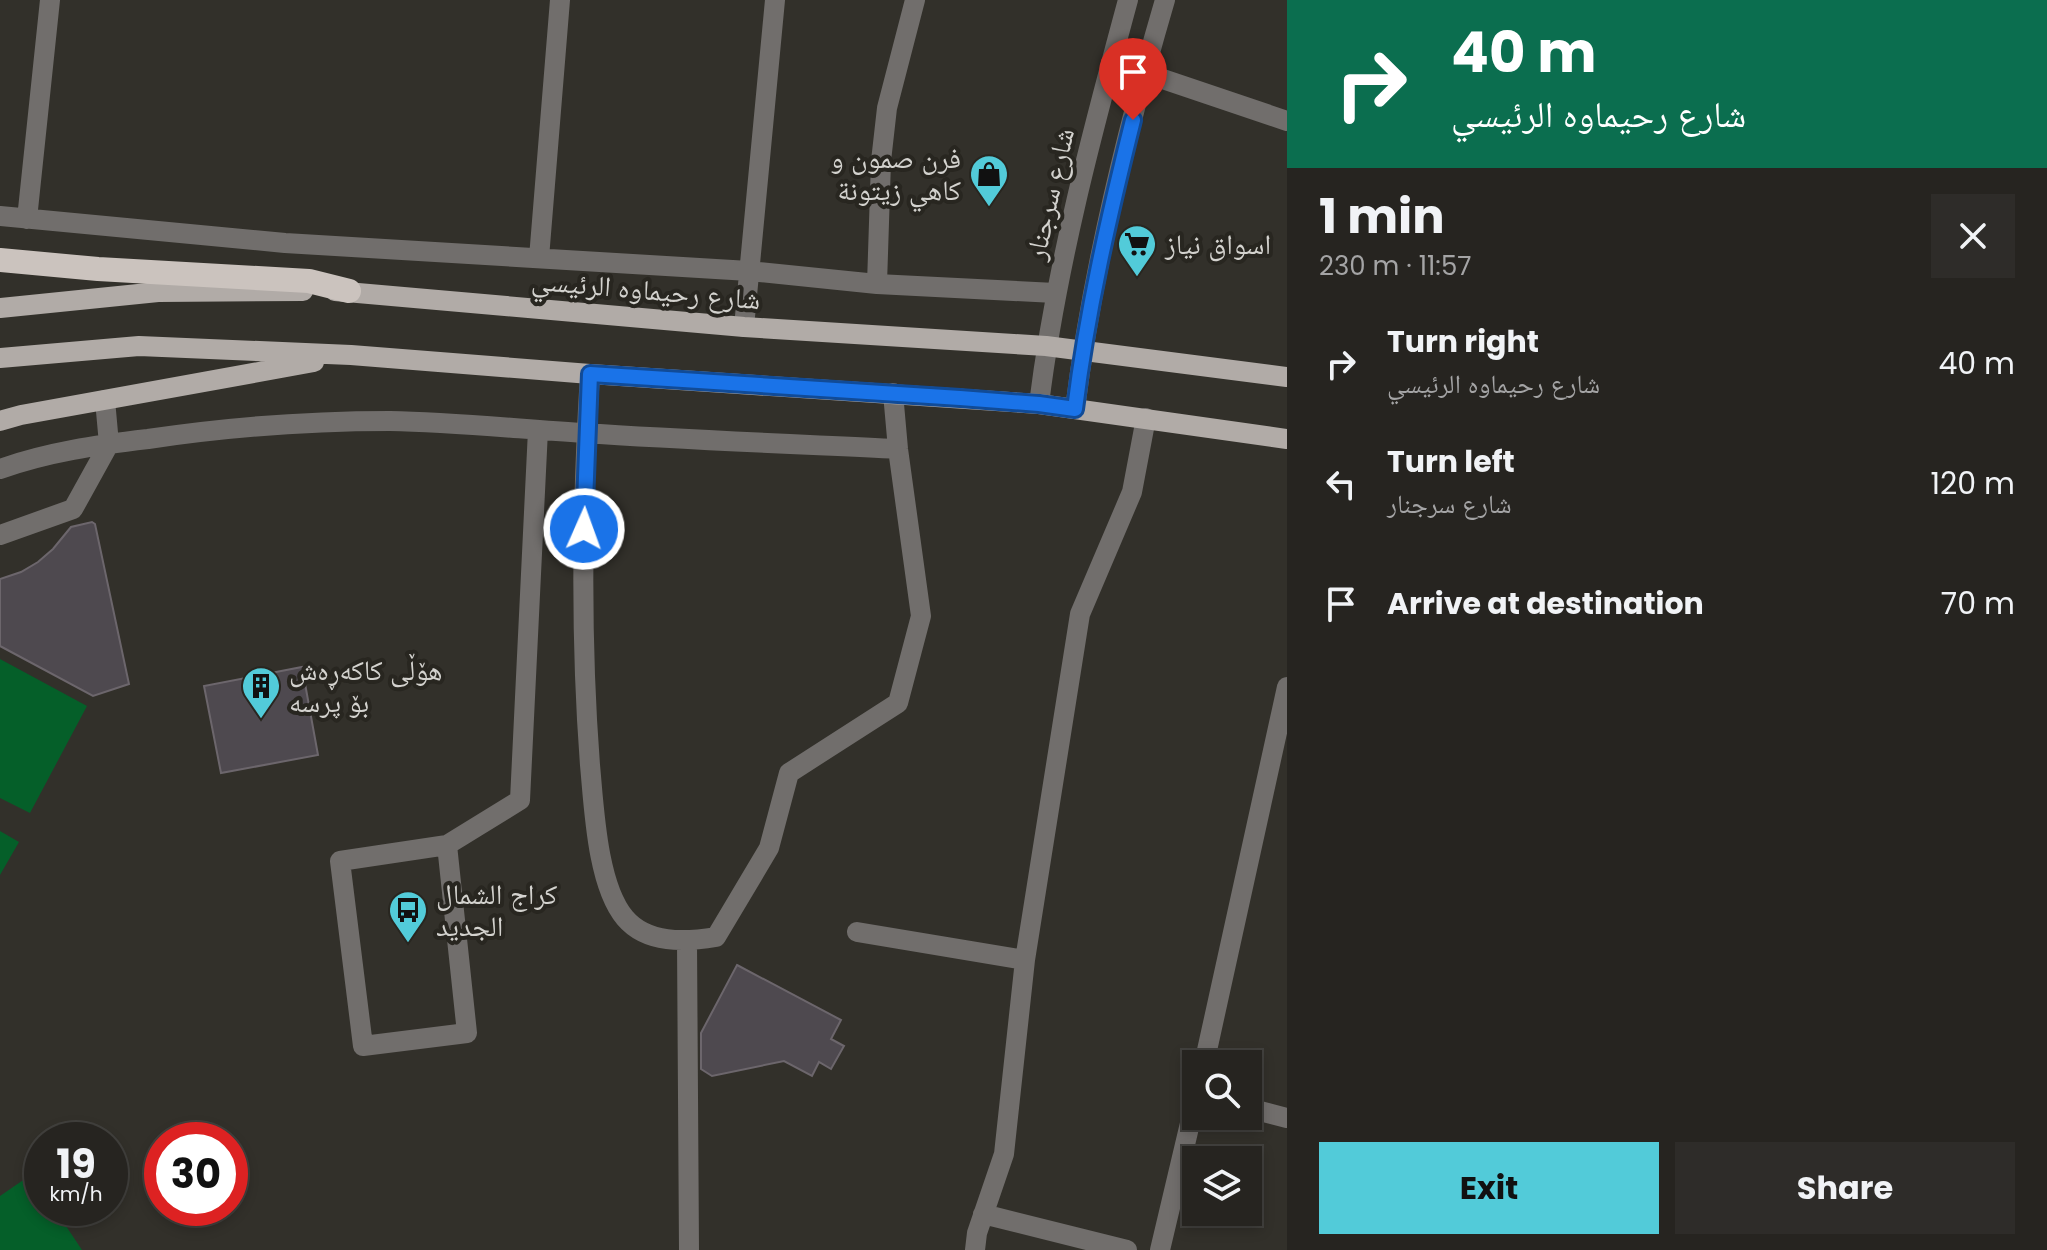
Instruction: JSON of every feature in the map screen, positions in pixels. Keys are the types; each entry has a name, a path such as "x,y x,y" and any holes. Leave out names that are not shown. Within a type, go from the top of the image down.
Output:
{"highway":[{"path":"0,260 309,281 349,291"}],"main road":[{"name":"شارع رحيماوه الرئيسي","path":"0,308 158,292 349,291 744,327 1046,346 1287,377"},
{"path":"0,358 139,346 351,355 1039,404 1287,439"},
{"path":"0,421 351,355"}],"street":[{"path":"27,219 50,0"},
{"path":"539,258 560,0"},
{"path":"744,327 775,0"},
{"path":"877,284 881,161 886,122 915,0"},
{"name":"شارع سرجنار","path":"1039,404 1055,293 1128,0"},
{"path":"1075,409 1082,350 1111,209 1165,0"},
{"path":"1145,73 1287,121"},
{"path":"0,216 285,243 749,271 877,284 1055,293"},
{"path":"590,374 583,561 585,697 595,814 611,896 626,920 651,936 687,942 716,937 769,848 789,773 898,703 921,616 893,393"},
{"path":"0,535 73,509 109,444 105,400"},
{"path":"975,1250 977,1233 1004,1154 1025,960 1080,614 1132,492 1146,418"},
{"path":"0,469 31,458 109,444 238,428 360,422 442,423 898,449"},
{"path":"447,845 467,1033 363,1046 340,861 447,845 520,800 538,430"},
{"path":"1207,1050 1287,687"},
{"path":"857,932 1025,960"},
{"path":"687,942 689,1250"},
{"path":"1262,1112 1287,1118"},
{"path":"1160,1250 1188,1130"},
{"path":"983,1214 1127,1250"}],"green space":[{"path":"0,659 87,706 30,813 0,798"},
{"path":"0,831 19,842 0,875"},
{"path":"24,1180 24,1226 66,1226 82,1250 0,1250 0,1196"}],"building":[{"path":"95,524 129,684 93,696 0,646 0,579 38,562 71,527"},
{"name":"هۆڵی کاکەڕەش بۆ پرسە","path":"302,667 318,755 221,773 204,686"},
{"path":"737,965 841,1020 831,1039 844,1046 831,1069 819,1062 812,1076 784,1061 712,1076 701,1069 701,1033"}],"place":[{"name":"فرن صمون و كاهي زيتونة","path":"989,208"},
{"name":"اسواق نياز","path":"1137,278"},
{"name":"هۆڵی کاکەڕەش بۆ پرسە","path":"261,720"},
{"name":"كراج الشمال الجديد","path":"408,944"}],"route":[{"path":"584,529 590,374 960,398 1075,409 1092,295 1133,120"}]}
